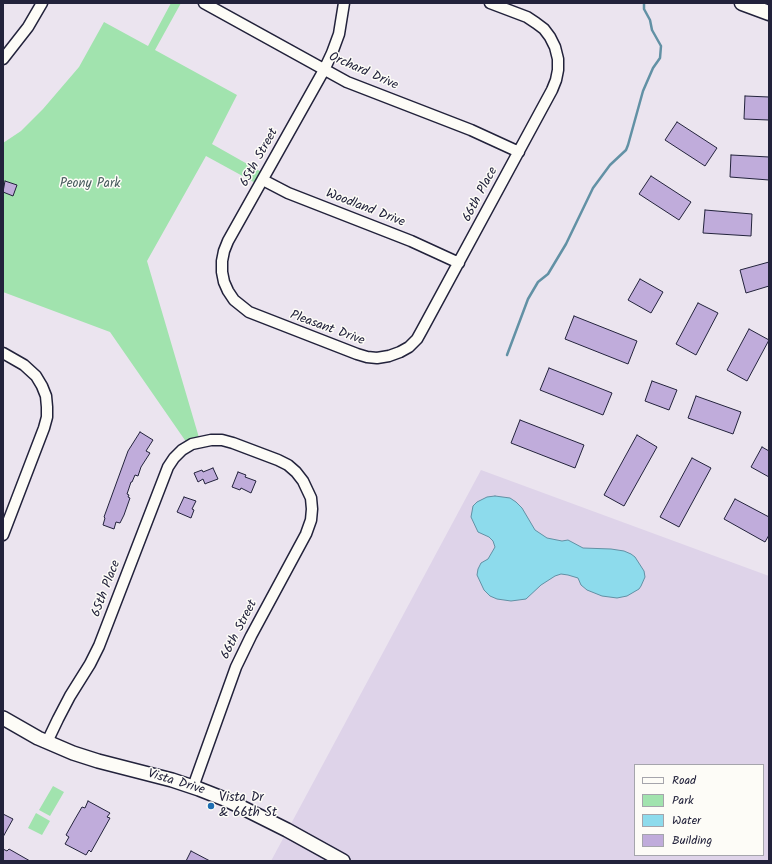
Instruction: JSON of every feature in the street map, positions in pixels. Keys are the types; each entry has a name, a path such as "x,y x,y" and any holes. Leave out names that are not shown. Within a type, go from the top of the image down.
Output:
{"main road":[{"path":"742,3 769,13"}],"street":[{"path":"3,59 28,27 42,3"},
{"name":"Orchard Drive","path":"204,3 347,82 471,130 519,152"},
{"name":"65th Street","path":"255,316 241,307 228,291 222,272 224,251 228,241 324,70 339,34 344,3"},
{"name":"66th Place","path":"391,355 409,347 417,339 519,152 556,80 558,59 555,47 546,32 527,17 490,3"},
{"name":"Woodland Drive","path":"262,180 288,193 411,241 459,263"},
{"name":"Pleasant Drive","path":"255,316 367,357 377,358 391,355"},
{"path":"3,536 44,428 48,407 46,396 36,376 28,368 7,355"},
{"name":"66th Street","path":"189,446 200,441 222,440 288,465 296,472 307,488 312,509 308,530 251,636 236,668 193,786"},
{"name":"65th Place","path":"47,742 58,718 99,646 168,467 174,458 189,446"},
{"name":"Vista Drive","path":"3,718 47,742 98,761 193,786 227,800 253,812 343,861"}],"shaded area":[{"path":"481,470 769,576 769,861 271,861"}],"green space":[{"name":"Peony Park","path":"171,3 181,3 155,50 237,95 212,144 265,174 259,185 206,156 147,261 200,441 189,446 110,332 3,292 3,143 21,131 43,109 79,67 104,22 148,46"},
{"path":"53,786 64,792 50,816 39,810"},
{"path":"36,813 50,821 42,835 28,828"}],"water":[{"path":"495,496 510,498 516,502 522,508 535,530 547,538 562,541 568,540 583,548 611,549 624,551 631,554 635,557 644,571 645,577 641,586 639,589 627,596 617,598 602,596 587,590 581,585 578,578 561,574 541,585 526,599 511,601 497,599 490,596 484,590 477,575 481,563 488,559 495,547 493,541 489,537 478,532 471,517 473,506 477,502 487,497"}],"building":[{"path":"745,96 769,97 769,120 744,119"},
{"path":"677,122 717,148 705,166 665,140"},
{"path":"731,155 769,157 769,180 730,177"},
{"path":"651,176 691,202 679,220 639,194"},
{"path":"5,181 17,185 13,196 3,192"},
{"path":"705,210 752,214 751,236 703,233"},
{"path":"769,262 769,286 746,293 740,270"},
{"path":"640,279 663,292 651,313 628,300"},
{"path":"698,303 718,313 696,355 676,344"},
{"path":"574,316 637,341 628,364 565,339"},
{"path":"749,329 769,340 747,381 727,370"},
{"path":"549,368 612,393 603,415 540,390"},
{"path":"652,381 677,390 669,410 645,401"},
{"path":"696,396 741,412 733,434 688,418"},
{"path":"520,420 584,445 575,468 511,443"},
{"path":"140,432 153,440 146,451 150,453 141,467 138,476 135,475 131,482 127,494 130,498 124,515 120,523 116,522 114,529 103,525 104,517 128,451"},
{"path":"637,435 657,447 624,506 604,495"},
{"path":"762,447 769,451 769,477 751,467"},
{"path":"692,458 711,468 679,527 660,517"},
{"path":"213,468 218,479 205,484 203,479 198,482 194,473 202,470 203,472"},
{"path":"238,472 246,475 245,477 256,481 251,493 241,488 240,490 232,487"},
{"path":"184,497 196,501 192,509 194,510 191,518 177,512"},
{"path":"735,499 769,517 769,535 765,542 724,519"},
{"path":"88,801 110,813 107,817 110,818 91,852 89,850 86,855 65,844 69,837 66,835 82,807 85,808"},
{"path":"3,814 13,819 3,837"},
{"path":"3,849 7,851 9,849 30,861 3,861"},
{"path":"191,851 210,861 186,861"}],"waterway":[{"path":"507,355 528,299 538,282 548,274 566,244 593,188 610,165 626,150 628,145 643,91 653,68 660,58 661,46 652,30 650,20 644,9 644,3"}],"place":[{"name":"Vista Dr & 66th St","path":"211,806"}]}
